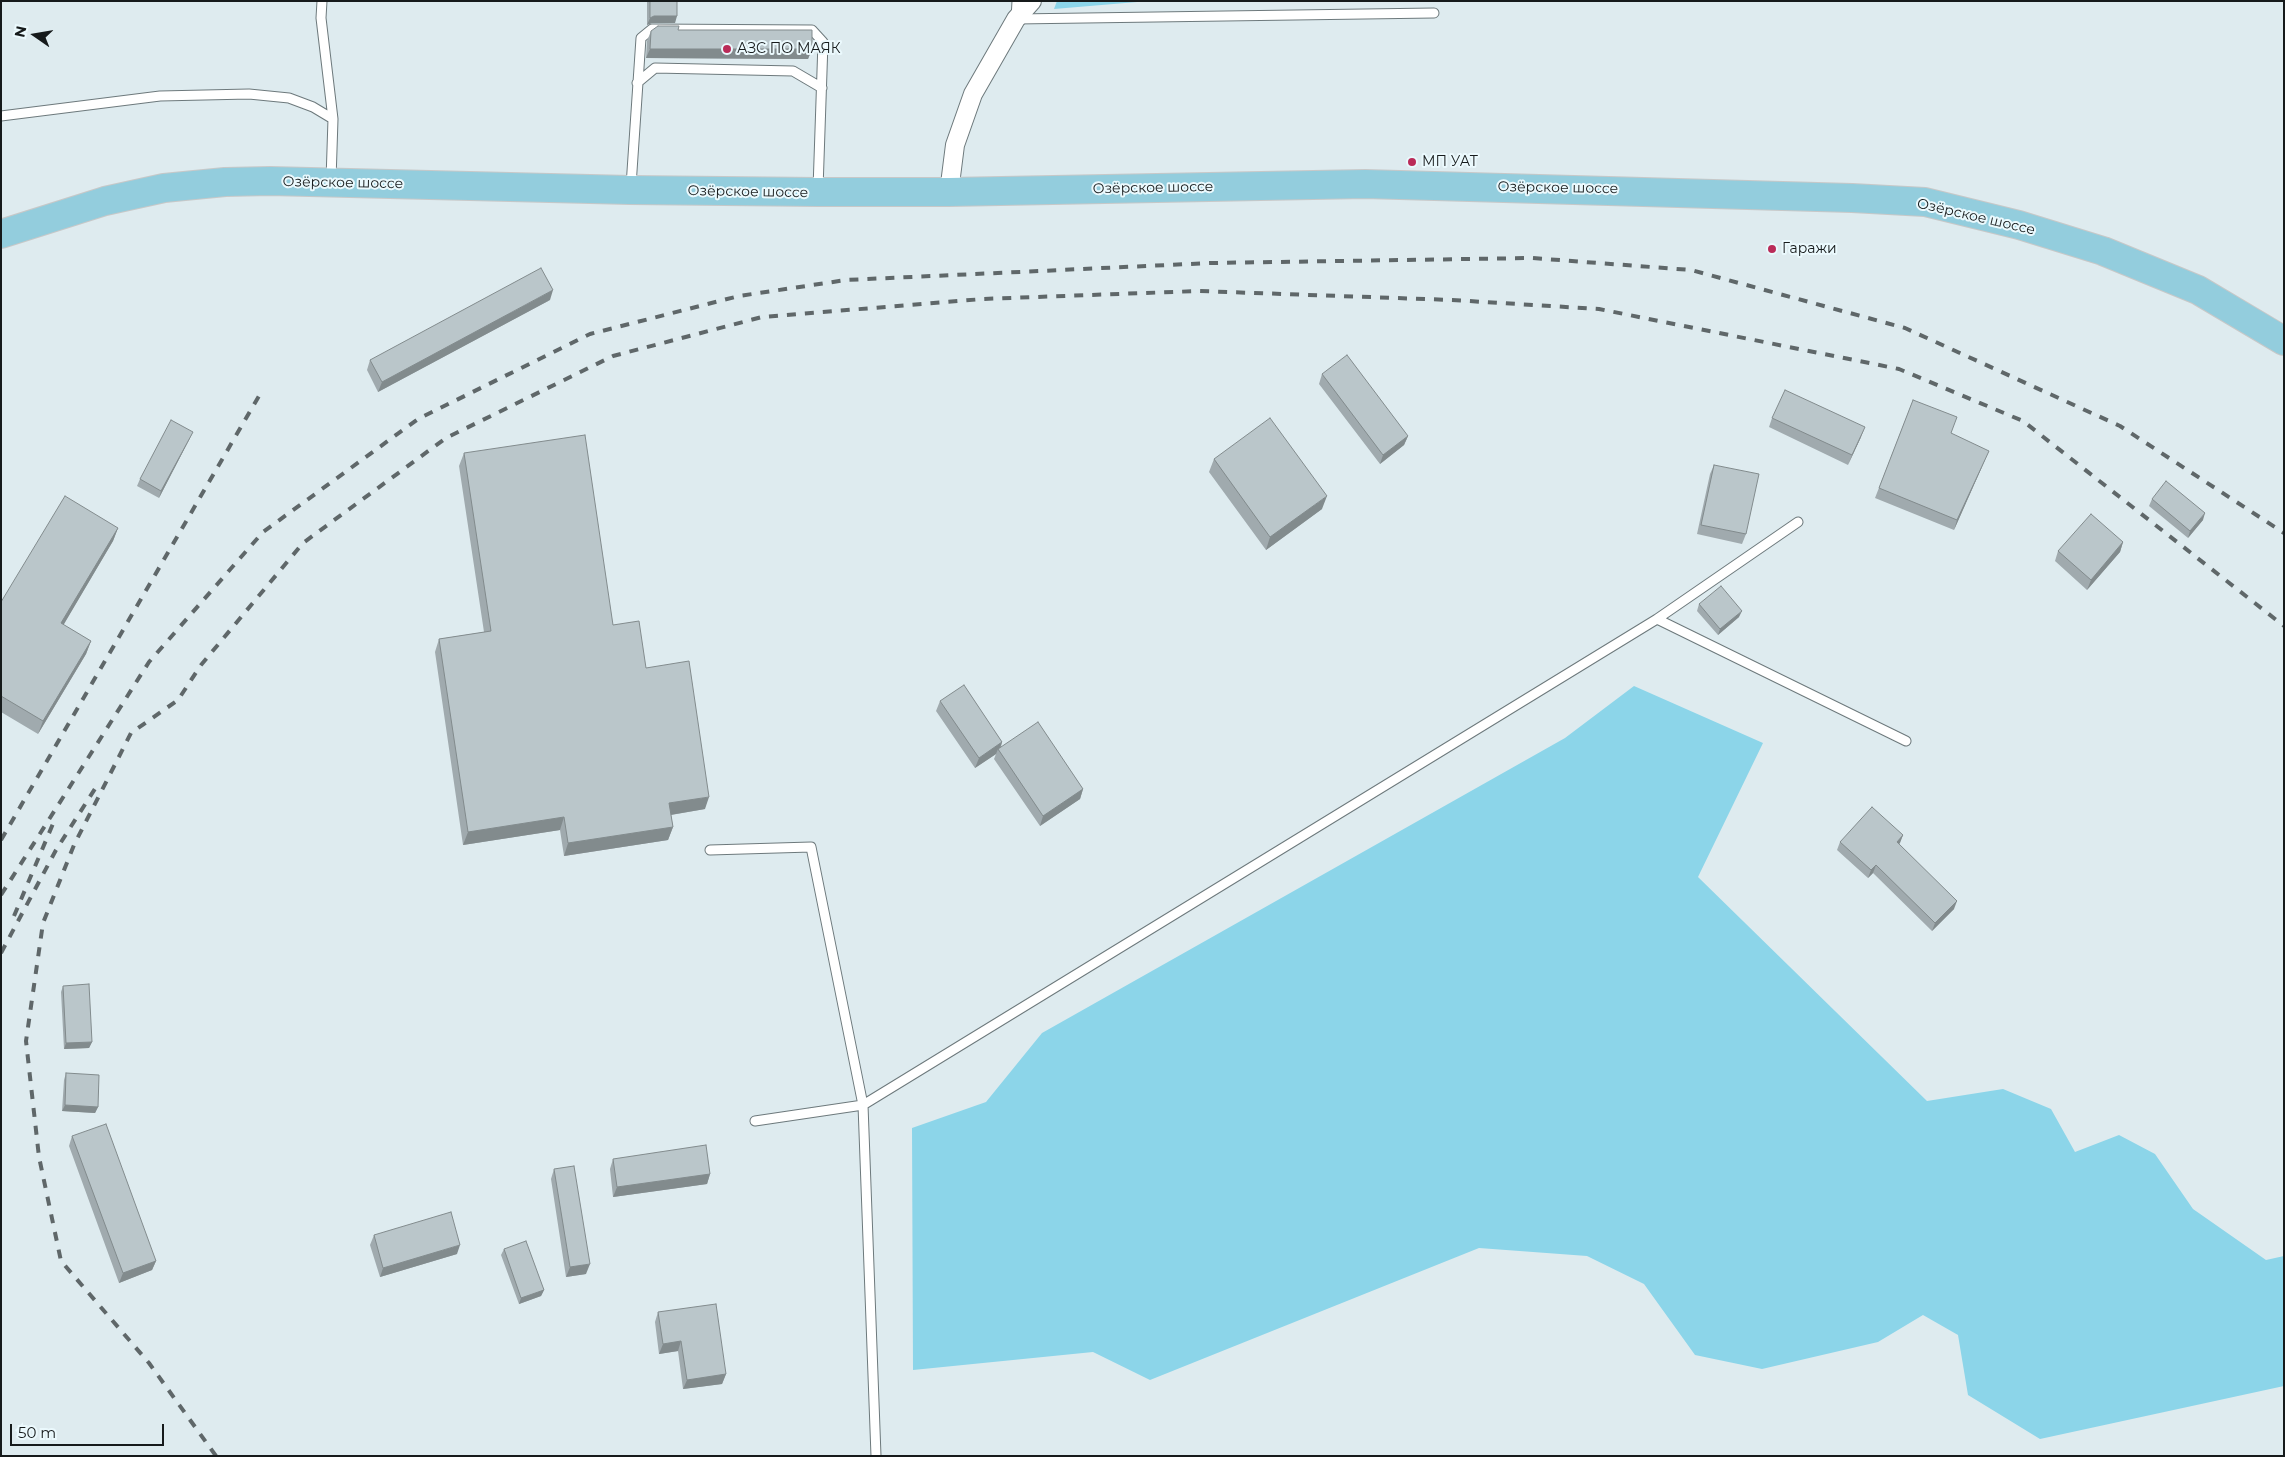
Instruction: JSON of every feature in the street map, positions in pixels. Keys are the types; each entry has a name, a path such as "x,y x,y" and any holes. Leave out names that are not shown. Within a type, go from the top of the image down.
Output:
{"main road":[{"name":"Озёрское шоссе","path":"1,234 105,201 164,188 224,182 331,182 630,190 818,192 949,192 1365,184 1743,193 1925,202 2019,225 2104,251 2198,290 2284,341"}],"street":[{"path":"949,192 955,145 973,94 1017,10 1032,1"}],"lane":[{"path":"322,1 321,18 333,119 331,182"},
{"path":"1017,10 1434,14"},
{"path":"630,190 641,38 652,29 812,30 823,42 818,192"},
{"path":"637,84 655,68 794,72 822,88"},
{"path":"1,116 160,96 249,94 290,98 313,107 333,119"},
{"path":"755,1121 863,1105 1657,619 1798,522"},
{"path":"1657,619 1906,741"},
{"path":"710,850 811,847 863,1105 876,1456"}],"shaded area":[{"path":"1057,1 1149,1 1054,9"},
{"path":"1634,686 1763,743 1698,877 1927,1101 2003,1089 2051,1109 2075,1152 2119,1135 2155,1154 2193,1209 2266,1260 2284,1256 2284,1386 2040,1439 1968,1395 1958,1335 1923,1315 1878,1342 1762,1369 1695,1355 1644,1284 1587,1256 1479,1248 1150,1380 1093,1352 913,1370 912,1128 986,1102 1042,1033 1565,738"}],"building":[{"path":"650,1 677,1 677,16 654,16 650,18"},
{"path":"658,26 679,26 678,30 812,30 812,49 650,49 651,31"},
{"path":"541,268 553,290 382,382 370,360"},
{"path":"1347,355 1408,436 1383,455 1322,374"},
{"path":"1785,390 1865,427 1852,455 1772,418"},
{"path":"1913,400 1957,417 1951,433 1989,451 1957,520 1879,488"},
{"path":"1270,418 1327,496 1270,537 1214,459"},
{"path":"171,420 193,432 161,491 140,479"},
{"path":"585,435 613,625 639,621 646,668 689,661 709,797 669,803 673,827 568,843 564,817 468,832 439,639 491,631 464,453"},
{"path":"1714,465 1759,474 1746,534 1701,525"},
{"path":"2166,481 2205,513 2190,531 2152,499"},
{"path":"65,496 118,528 61,623 91,641 43,721 1,696 1,602"},
{"path":"2091,514 2123,542 2091,580 2058,551"},
{"path":"1721,586 1742,611 1720,629 1699,604"},
{"path":"964,685 1002,742 979,758 940,701"},
{"path":"1038,722 1083,789 1043,816 998,749"},
{"path":"1872,807 1903,835 1897,842 1957,901 1935,923 1876,865 1871,870 1840,842"},
{"path":"89,984 92,1042 66,1043 63,986"},
{"path":"66,1073 99,1075 98,1107 65,1105"},
{"path":"106,1124 156,1261 123,1273 72,1136"},
{"path":"706,1145 710,1174 617,1187 613,1159"},
{"path":"574,1166 590,1264 570,1267 554,1169"},
{"path":"451,1212 460,1245 383,1268 374,1235"},
{"path":"526,1241 544,1290 521,1298 504,1249"},
{"path":"716,1304 726,1374 687,1380 681,1341 663,1344 658,1312"}],"railway":[{"path":"1,895 149,662 263,532 418,419 590,334 739,296 846,280 1211,263 1532,258 1691,270 1905,328 2120,426 2284,533"},
{"path":"216,1456 149,1363 61,1261 39,1157 26,1041 43,923 74,845 131,733 178,700 201,665 303,543 446,438 613,356 762,317 983,299 1199,291 1452,300 1599,309 1899,369 2023,421 2284,626"},
{"path":"1,840 263,389"},
{"path":"1,953 56,850 98,784"},
{"path":"14,916 55,819"}],"place":[{"name":"АЗС ПО МАЯК","path":"727,49"},
{"name":"МП УАТ","path":"1412,162"},
{"name":"Гаражи","path":"1772,249"}]}
